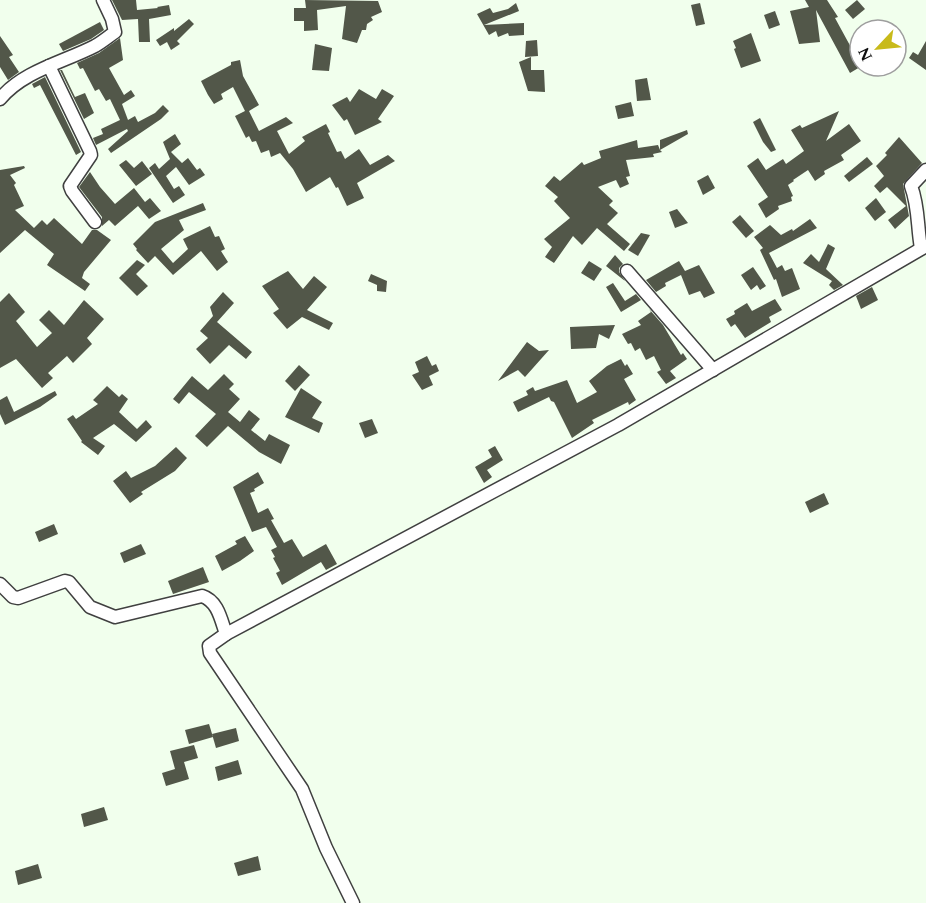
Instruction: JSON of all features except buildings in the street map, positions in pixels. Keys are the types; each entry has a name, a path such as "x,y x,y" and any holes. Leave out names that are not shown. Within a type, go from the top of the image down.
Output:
{"street":[{"path":"0,99 9,88 49,66 96,45 114,32 112,19 103,0"},
{"path":"49,66 91,155 70,186 94,222"},
{"path":"353,903 326,848 302,789 210,653 209,646 226,634 618,425 923,247 918,230 918,209 911,186 926,170"},
{"path":"627,271 713,370"},
{"path":"0,584 13,597 18,598 65,581 69,582 90,607 115,617 202,596 208,598 216,607 226,634"}]}
